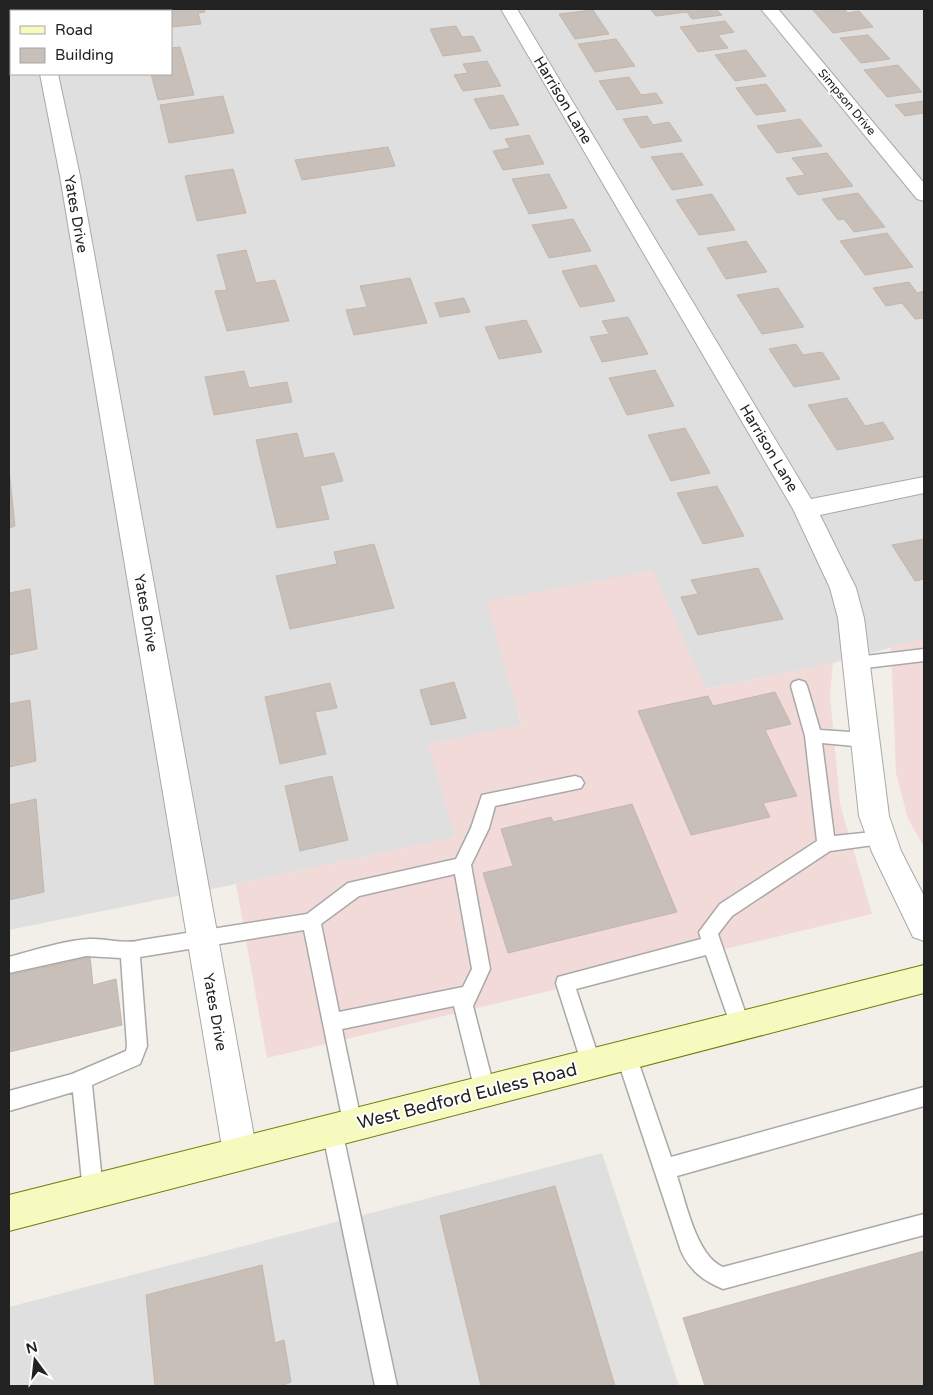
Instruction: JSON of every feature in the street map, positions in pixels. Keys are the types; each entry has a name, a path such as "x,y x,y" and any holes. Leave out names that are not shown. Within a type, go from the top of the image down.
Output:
{"main road":[{"name":"West Bedford Euless Road","path":"9,1212 924,979"}],"street":[{"name":"Harrison Lane","path":"509,9 805,509 843,588 851,618 874,816 882,838 924,927"},
{"name":"Simpson Drive","path":"769,9 924,194"},
{"name":"Yates Drive","path":"49,75 70,176 240,1153"},
{"path":"805,509 924,485"}],"lane":[{"path":"857,664 924,654"},
{"path":"799,686 813,736 826,844"},
{"path":"813,736 865,740"},
{"path":"484,1091 462,1006 481,969 462,865 480,828 488,800 575,784"},
{"path":"740,1026 708,932 726,910 800,864 826,844 882,838"},
{"path":"9,965 101,946 120,948 130,952 142,948 203,940 311,921 354,889 462,865"},
{"path":"311,921 331,1022 342,1128 386,1386"},
{"path":"591,1064 565,983 711,945"},
{"path":"9,1101 82,1081 104,1072 133,1056 137,1046 130,952"},
{"path":"331,1022 469,994"},
{"path":"626,1055 692,1251 709,1272 723,1278 924,1225"},
{"path":"82,1081 93,1191"},
{"path":"664,1169 924,1096"}],"shaded area":[{"path":"9,9 16,9 10,10 10,75 172,75 172,10 67,10 924,9 924,639 833,663 706,689 651,571 488,602 521,725 456,837 9,930"},
{"path":"652,570 706,689 833,663 830,696 840,804 872,914 267,1058 236,884 455,837 428,744 521,725 487,602"},
{"path":"924,639 924,847 908,819 896,773 891,646"},
{"path":"602,1153 679,1386 9,1386 9,1307"}],"building":[{"path":"159,9 159,10 130,10"},
{"path":"204,9 205,12 198,13 201,24 172,27 172,10 168,10"},
{"path":"650,9 716,9 722,15 692,19 687,12 656,16"},
{"path":"812,9 844,9 848,13 859,11 873,27 833,33"},
{"path":"593,10 609,34 575,39 559,14"},
{"path":"725,21 734,32 718,35 728,48 698,52 680,27"},
{"path":"456,26 462,37 473,36 481,51 443,56 430,29"},
{"path":"868,35 890,59 861,63 840,38"},
{"path":"616,39 635,66 595,72 578,44"},
{"path":"180,47 194,95 158,100 151,75 172,75 172,48"},
{"path":"746,50 766,76 735,81 715,55"},
{"path":"487,61 501,86 463,91 454,75 468,73 463,64"},
{"path":"898,65 922,92 887,97 864,70"},
{"path":"629,77 641,95 656,93 663,103 617,110 599,81"},
{"path":"766,84 786,111 756,115 736,88"},
{"path":"503,95 519,125 490,129 474,99"},
{"path":"223,96 234,133 169,143 160,105"},
{"path":"924,101 924,113 905,116 895,105"},
{"path":"647,116 653,125 669,122 682,141 641,148 623,119"},
{"path":"800,119 822,146 777,153 757,126"},
{"path":"529,135 544,164 503,170 493,151 510,148 505,139"},
{"path":"388,147 395,166 302,180 295,160"},
{"path":"682,153 703,185 672,190 651,157"},
{"path":"827,153 853,186 798,195 786,178 805,175 792,158"},
{"path":"233,169 246,213 197,221 185,176"},
{"path":"549,174 567,208 529,214 512,179"},
{"path":"858,193 885,227 854,232 844,219 838,220 822,199"},
{"path":"712,194 735,230 699,235 676,200"},
{"path":"573,219 591,251 549,258 532,225"},
{"path":"887,233 913,267 865,275 840,241"},
{"path":"746,241 767,272 726,279 707,248"},
{"path":"246,250 256,283 275,280 289,321 227,331 215,291 227,290 217,255"},
{"path":"596,265 615,301 580,307 562,271"},
{"path":"410,278 427,323 354,335 346,310 367,307 360,286"},
{"path":"909,282 917,293 924,291 924,318 915,319 902,303 886,306 873,288"},
{"path":"778,288 804,327 762,334 737,295"},
{"path":"464,298 470,312 440,317 435,303"},
{"path":"628,317 648,354 602,362 590,337 609,334 602,321"},
{"path":"526,320 542,352 499,359 485,327"},
{"path":"796,344 803,355 822,352 840,379 794,387 769,349"},
{"path":"655,370 674,406 627,415 609,378"},
{"path":"244,371 249,388 287,382 292,402 214,415 205,377"},
{"path":"847,398 865,426 883,422 894,439 837,450 808,405"},
{"path":"685,428 710,473 671,481 648,435"},
{"path":"297,433 304,458 334,453 343,481 320,486 329,519 277,528 256,440"},
{"path":"9,469 15,526 9,528"},
{"path":"717,486 744,536 703,544 677,493"},
{"path":"924,539 924,579 915,581 892,545"},
{"path":"374,544 394,608 290,629 276,576 337,564 334,552"},
{"path":"758,568 783,619 698,635 681,597 698,594 691,580"},
{"path":"30,589 37,649 9,655 9,593"},
{"path":"454,682 466,718 431,725 420,690"},
{"path":"330,683 337,708 315,712 326,754 280,764 265,697"},
{"path":"775,692 791,724 765,730 797,796 763,803 770,817 691,835 638,711 708,696 713,706"},
{"path":"30,700 36,761 9,767 9,704"},
{"path":"332,776 348,840 300,851 285,786"},
{"path":"36,799 44,892 9,900 9,805"},
{"path":"632,804 677,912 508,953 483,873 513,866 501,829 551,817 553,822"},
{"path":"90,957 93,985 116,979 122,1025 9,1052 9,975"},
{"path":"555,1186 615,1386 481,1386 440,1216"},
{"path":"924,1251 924,1386 705,1386 683,1318"},
{"path":"262,1265 275,1343 284,1340 291,1382 281,1386 155,1386 146,1295"}]}
